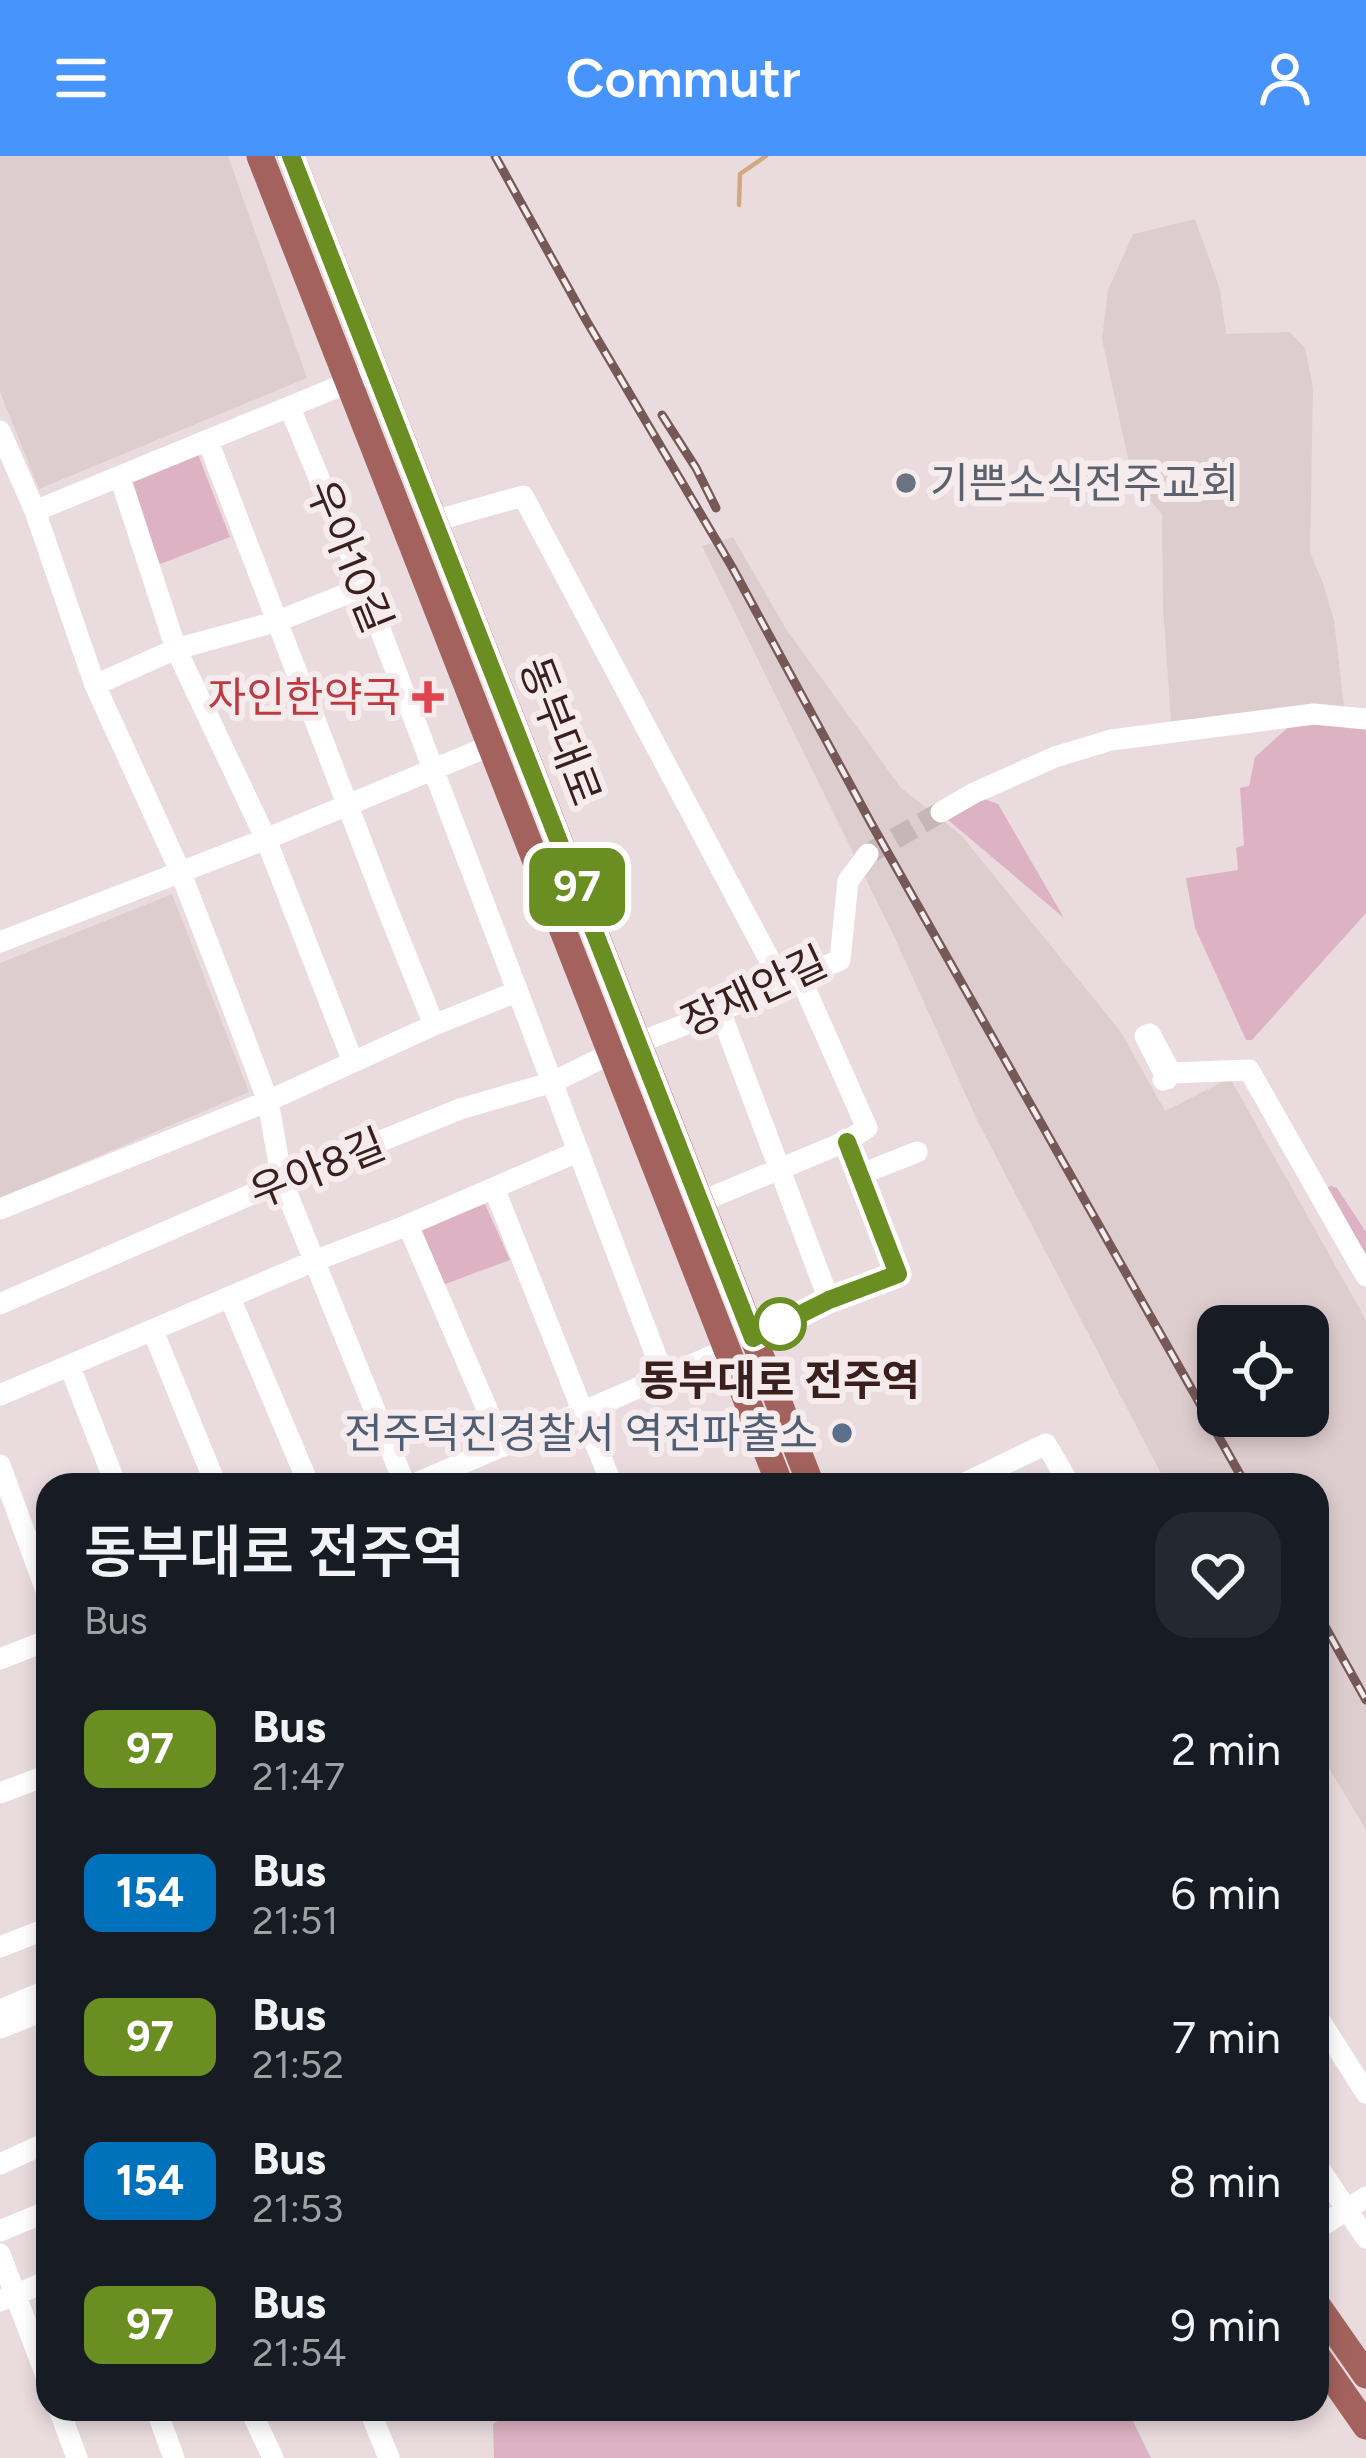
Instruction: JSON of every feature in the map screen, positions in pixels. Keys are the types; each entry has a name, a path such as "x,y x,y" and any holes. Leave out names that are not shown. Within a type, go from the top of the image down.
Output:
{"main road":[{"name":"동부대로","path":"260,156 492,745 625,1047 700,1202 806,1473"},
{"name":"동부대로","path":"291,156 434,521 625,1047 726,1349 775,1473"},
{"path":"1329,2322 1366,2375"},
{"path":"1329,2373 1366,2426"}],"street":[{"path":"35,511 377,371"},
{"name":"우아10길","path":"290,408 364,587 664,1377"},
{"path":"0,431 35,511 95,685 180,871 223,982 268,1101 282,1181 404,1473"},
{"path":"208,441 434,1025"},
{"path":"120,477 176,650 266,839 352,1062"},
{"path":"434,521 523,496 791,981 867,1129 847,1142 700,1202"},
{"path":"95,685 176,650 278,621 364,587"},
{"path":"941,812 1055,758 1111,740 1314,714 1366,718"},
{"path":"0,942 492,745"},
{"name":"장재안길","path":"625,1047 840,960 848,880 868,854"},
{"path":"0,1209 268,1101 516,992"},
{"path":"720,1011 829,1300"},
{"path":"1163,1080 1167,1078 1145,1036 1150,1034 1171,1072 1249,1070 1366,1276"},
{"name":"우아8길","path":"0,1304 282,1181 460,1109 553,1082 625,1047"},
{"path":"753,1338 829,1300 898,1274 847,1142"},
{"path":"0,1395 577,1152"},
{"path":"859,1175 917,1152"},
{"path":"494,1188 608,1473"},
{"path":"408,1225 503,1446"},
{"path":"230,1298 303,1473"},
{"path":"153,1331 211,1473"},
{"path":"438,1473 726,1349"},
{"path":"70,1367 111,1473"},
{"path":"986,1473 1046,1444 1063,1473"},
{"path":"1012,1473 1042,1457 1051,1473"},
{"path":"0,1466 36,1563"},
{"path":"0,1659 36,1645"},
{"path":"0,1793 36,1780"},
{"path":"1,1946 36,1928"},
{"path":"0,2010 36,1995"},
{"path":"0,2028 36,2014"},
{"path":"1329,2035 1366,2093"},
{"path":"0,2164 36,2148"},
{"path":"1329,2176 1356,2203 1366,2238"},
{"path":"1329,2221 1356,2203"},
{"path":"0,2231 36,2216"},
{"path":"0,2254 8,2298 36,2356"},
{"path":"8,2298 36,2286"},
{"path":"63,2421 77,2458"},
{"path":"160,2421 174,2458"},
{"path":"253,2421 263,2455"},
{"path":"374,2421 389,2458"}],"shaded area":[{"path":"0,156 228,156 307,378 39,489 0,392"},
{"path":"1195,219 1220,289 1226,334 1290,332 1305,348 1313,388 1310,553 1334,620 1344,706 1171,721 1162,514 1133,481 1102,339 1108,290 1133,234"},
{"path":"197,452 230,537 160,564 127,479"},
{"path":"733,537 786,629 901,788 961,835 1121,1032 1165,1111 1230,1078 1366,1320 1366,1830 1329,1768 1329,1473 1161,1473 977,1120 893,934 702,546"},
{"path":"1293,723 1366,726 1366,913 1252,1040 1246,1040 1195,928 1186,878 1238,870 1236,848 1244,845 1240,788 1249,786 1255,757"},
{"path":"984,799 998,804 1064,918 947,819"},
{"path":"172,894 249,1092 0,1198 0,963"},
{"path":"1331,1186 1366,1232 1366,1263 1324,1189"},
{"path":"485,1204 510,1260 440,1286 418,1229"},
{"path":"1133,2421 1151,2458 494,2458 493,2424"}],"waterway":[{"path":"739,205 740,174 766,156"}],"tunnel":[{"path":"868,854 941,812"}],"railway":[{"path":"495,156 732,567 871,823 1239,1473"},
{"path":"662,415 716,508"},
{"path":"1329,1634 1366,1700"}],"bus line":[{"name":"97","path":"291,156 753,1338 829,1300 898,1274 847,1142"}],"place":[{"name":"기쁜소식전주교회","path":"906,483"},
{"name":"자인한약국","path":"428,697"},
{"name":"동부대로 전주역","path":"780,1324"},
{"name":"전주덕진경찰서 역전파출소","path":"842,1433"}]}
